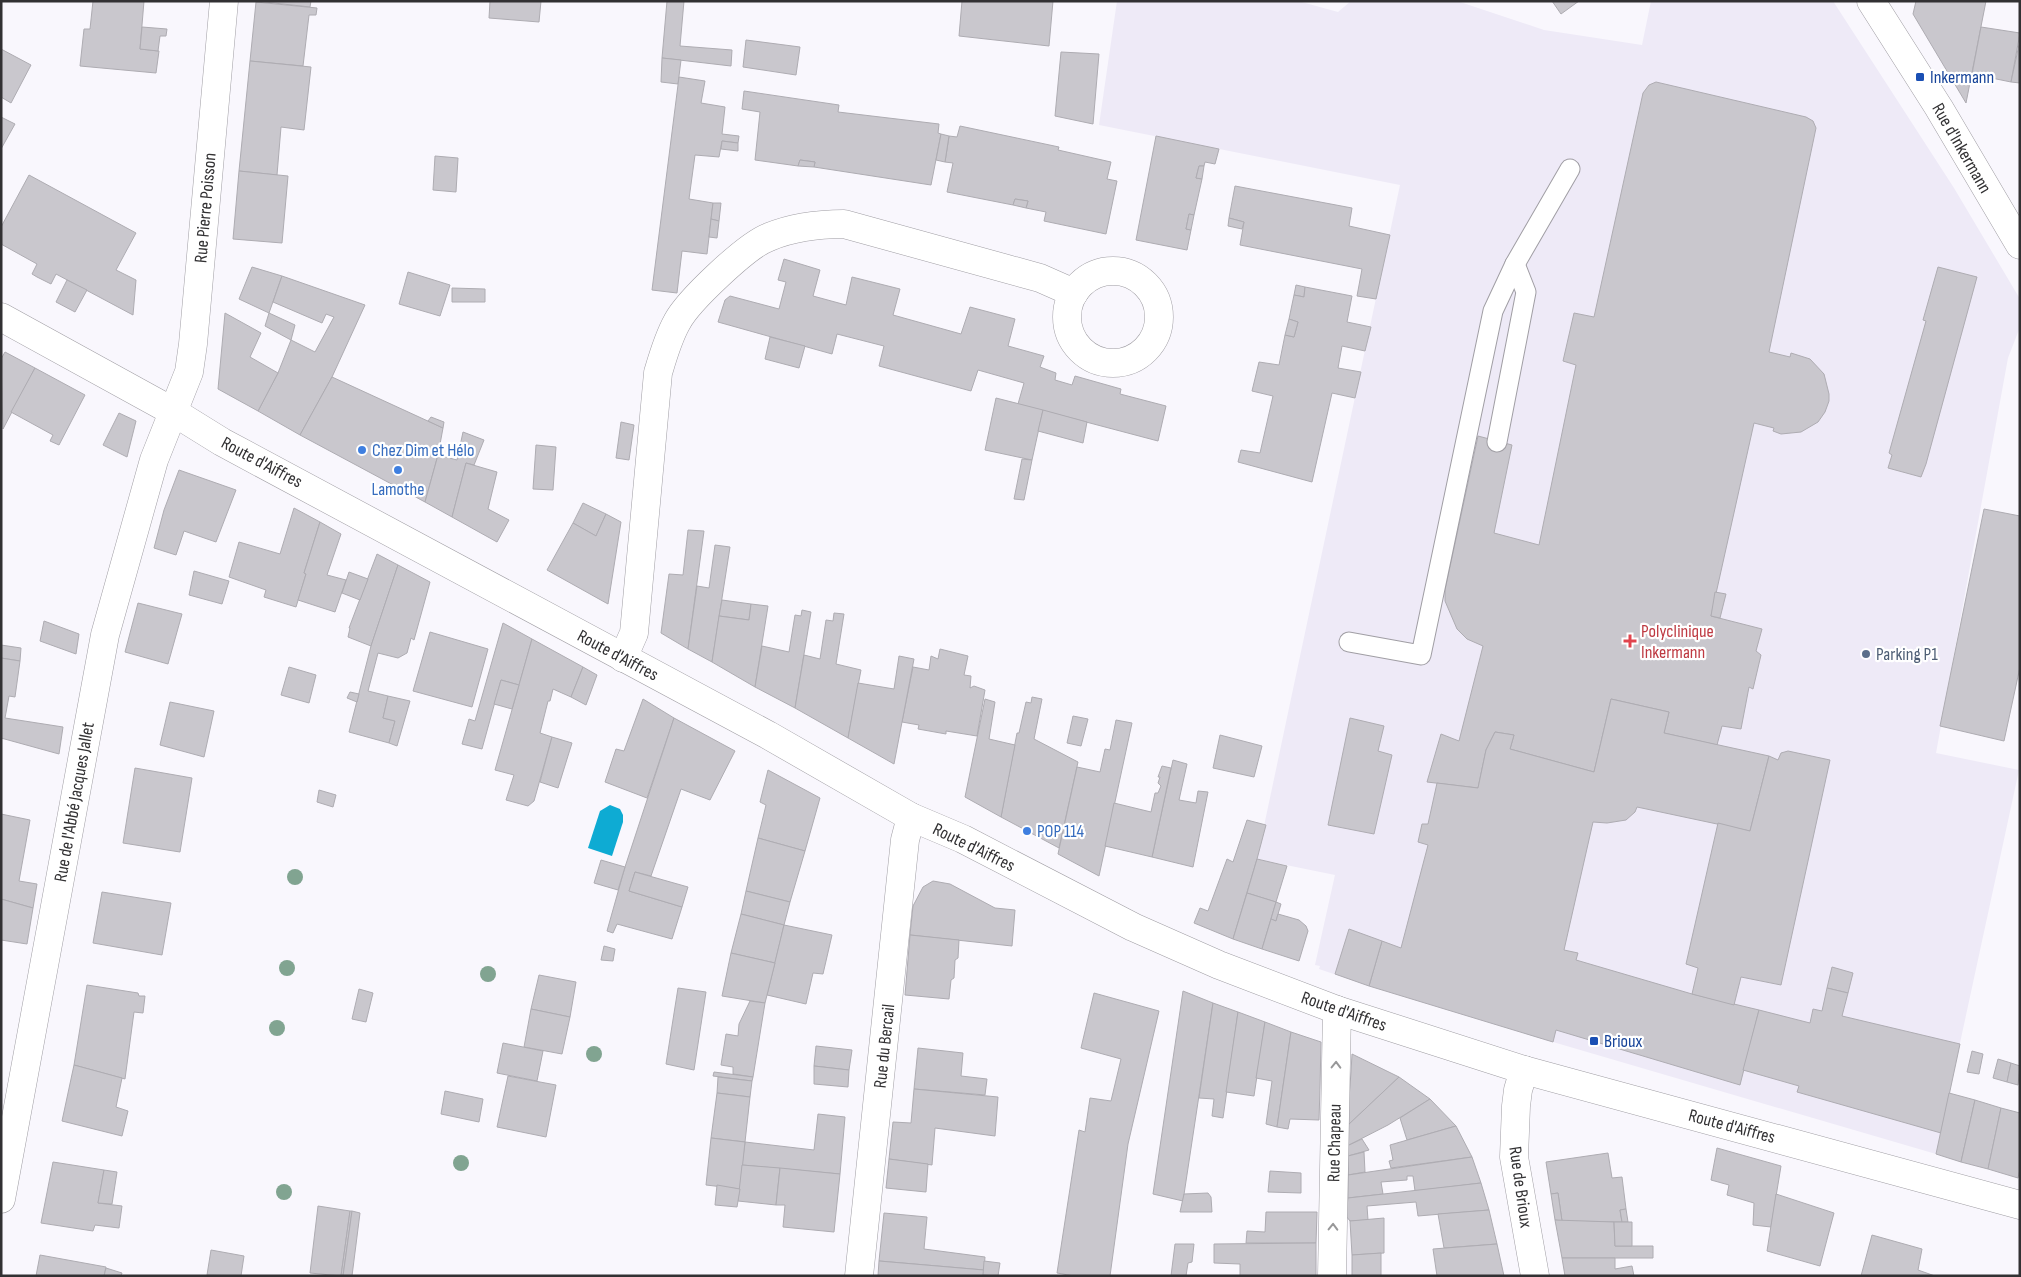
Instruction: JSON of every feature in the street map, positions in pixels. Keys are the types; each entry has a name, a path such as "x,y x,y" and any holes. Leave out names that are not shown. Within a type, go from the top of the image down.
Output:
{"street":[{"name":"Rue Pierre Poisson","path":"172,411 189,372 193,344 224,1"},
{"name":"Rue d'Inkermann","path":"1871,1 1939,108 2020,245"},
{"path":"623,658 634,633 658,373 677,321 693,300 747,250 767,237 792,229 818,224 844,224 1040,278 1074,292"},
{"name":"Route d'Aiffres","path":"1,317 172,411 222,442 768,735 911,817 963,839 1133,927 1218,965 1337,1010 1524,1070 2020,1205"},
{"name":"Rue de l'Abbé Jacques Jallet","path":"1,1199 105,635 154,460 172,411"},
{"name":"Rue du Bercail","path":"859,1276 905,840 911,817"},
{"name":"Rue Chapeau","path":"1332,1276 1337,1010"},
{"name":"Rue de Brioux","path":"1524,1070 1518,1090 1516,1106 1514,1157 1535,1276"}],"lane":[{"path":"1349,642 1421,655 1493,311 1515,264 1570,169"},
{"path":"1497,442 1526,292 1515,264"}],"shaded area":[{"name":"Polyclinique Inkermann","path":"1117,1 1298,1 1338,12 1351,1 1457,1 1544,30 1642,45 1651,1 1833,1 1954,188 2020,299 2020,327 2008,358 1936,753 2019,770 1936,1154 1369,986 1319,969 1320,966 1315,965 1335,875 1257,859 1400,185 1099,125"}],"water":[{"path":"610,805 620,809 623,815 623,822 612,856 588,848 600,811"}],"building":[{"path":"93,1 144,1 140,49 159,51 156,73 80,66 84,29 90,29"},
{"path":"256,1 311,1 310,7"},
{"path":"490,1 541,1 539,22 489,18"},
{"path":"667,1 684,1 680,46 732,50 731,66 662,58"},
{"path":"962,1 1053,1 1049,46 959,36"},
{"path":"1552,1 1579,1 1561,14"},
{"path":"1916,1 1986,1 1966,103 1913,14"},
{"path":"256,2 317,8 316,15 309,15 303,66 250,61"},
{"path":"142,27 167,29 166,36 160,36 158,51 140,49"},
{"path":"1981,27 2020,33 2011,82 1972,74"},
{"path":"746,40 800,47 796,75 743,67"},
{"path":"2020,40 2020,83 2011,82"},
{"path":"1,49 31,65 11,103 1,97"},
{"path":"1061,52 1099,54 1093,124 1055,116"},
{"path":"662,58 681,60 678,84 661,82"},
{"path":"250,61 311,67 304,130 281,127 277,175 239,171"},
{"path":"679,77 705,81 701,103 725,107 722,134 739,136 738,143 722,141 719,157 695,155 689,199 713,203 707,254 682,251 677,293 652,290"},
{"path":"1656,82 1806,117 1813,121 1816,128 1769,352 1790,357 1791,353 1810,359 1824,374 1829,401 1825,412 1818,422 1801,432 1781,434 1773,431 1774,428 1754,423 1711,616 1762,629 1756,651 1761,655 1753,689 1749,687 1741,729 1722,726 1717,745 1664,733 1669,712 1611,699 1594,772 1510,749 1514,735 1495,732 1486,750 1478,788 1427,782 1441,734 1459,741 1483,646 1467,639 1457,629 1445,601 1445,590 1478,436 1512,445 1494,533 1539,545 1576,365 1563,361 1574,313 1594,317 1643,93 1649,85"},
{"path":"744,91 839,105 838,112 939,124 938,133 941,134 931,185 814,167 815,162 800,160 798,166 755,160 760,112 742,109"},
{"path":"1,117 15,124 1,149"},
{"path":"960,126 1059,147 1058,150 1111,162 1107,179 1117,181 1106,234 1044,221 1046,212 1026,208 1028,201 1015,199 1013,205 947,192 953,163 945,162 949,136 957,137"},
{"path":"941,134 949,136 945,162 936,160"},
{"path":"1156,136 1219,149 1215,164 1205,162 1204,166 1199,166 1196,178 1202,179 1194,215 1189,214 1186,229 1191,230 1187,250 1136,240"},
{"path":"722,141 738,143 738,151 721,149"},
{"path":"435,156 458,158 456,192 433,190"},
{"path":"800,160 815,162 814,167 798,166"},
{"path":"1199,166 1204,166 1202,179 1196,178"},
{"path":"239,171 288,176 282,243 233,239"},
{"path":"29,175 136,233 116,270 136,280 133,315 56,274 51,284 37,277 32,274 37,264 1,244 1,227"},
{"path":"1235,186 1352,208 1349,226 1390,235 1376,299 1357,296 1362,269 1240,245 1244,222 1229,218"},
{"path":"1015,199 1028,201 1026,208 1013,205"},
{"path":"713,203 721,203 719,221 711,219"},
{"path":"1189,214 1194,215 1191,230 1186,229"},
{"path":"1229,218 1244,222 1242,229 1228,226"},
{"path":"711,219 719,221 717,238 709,237"},
{"path":"784,259 820,270 813,296 846,305 852,277 900,289 893,315 961,334 970,307 1015,319 1008,346 1044,356 1040,367 1056,373 1055,380 1072,385 1075,376 1121,389 1120,394 1166,406 1158,441 1018,404 1024,383 978,370 971,391 879,366 884,346 837,334 832,354 718,322 725,300 730,296 779,309 786,282 778,280"},
{"path":"252,267 282,276 269,313 239,299"},
{"path":"1938,267 1977,277 1921,477 1888,468 1892,455 1889,453 1926,321 1923,320"},
{"path":"408,272 450,285 440,316 399,304"},
{"path":"282,276 365,305 332,377 300,435 258,411 278,373 291,340 315,352 334,317 326,314 322,323 273,302"},
{"path":"67,280 87,290 75,312 56,302"},
{"path":"1296,285 1305,287 1304,297 1294,295"},
{"path":"1305,287 1352,296 1347,322 1371,327 1365,351 1342,346 1338,368 1361,372 1355,398 1332,393 1312,482 1238,462 1241,450 1260,453 1273,396 1252,391 1259,362 1279,365 1285,335 1294,337 1298,322 1289,319 1294,295 1304,297"},
{"path":"452,288 485,289 485,302 452,302"},
{"path":"225,313 261,333 250,357 278,373 258,411 218,389"},
{"path":"269,313 295,325 291,340 265,326"},
{"path":"1289,319 1298,322 1294,337 1285,335"},
{"path":"770,337 805,346 799,368 765,359"},
{"path":"5,352 35,368 3,429 1,359"},
{"path":"35,368 85,395 59,445 50,441 53,435 11,412"},
{"path":"332,377 443,428 438,455 425,502 300,435"},
{"path":"996,398 1043,410 1032,460 985,450"},
{"path":"1043,410 1087,422 1083,443 1038,431"},
{"path":"119,413 136,421 127,457 103,445"},
{"path":"431,417 444,422 443,428 428,421"},
{"path":"621,422 634,425 629,460 616,458"},
{"path":"463,432 484,440 474,465 466,463 452,517 425,502 438,455 457,460"},
{"path":"536,445 556,447 553,490 533,489"},
{"path":"1022,459 1032,460 1024,500 1014,499"},
{"path":"466,463 497,472 488,509 509,520 497,542 452,517"},
{"path":"179,470 236,490 216,542 184,531 176,555 154,548 164,510"},
{"path":"583,503 606,514 596,536 573,523"},
{"path":"294,508 320,522 304,573 306,574 296,607 264,597 266,590 229,577 239,542 280,554"},
{"path":"1984,509 2020,516 2020,667 2004,741 1940,726"},
{"path":"606,514 621,522 608,604 547,570 573,523 596,536"},
{"path":"320,522 341,534 327,575 346,580 335,612 298,600 306,574 304,573"},
{"path":"688,530 704,531 688,649 661,633 669,574 683,575"},
{"path":"715,545 730,547 712,662 688,649 697,586 709,588"},
{"path":"377,554 398,565 371,646 348,637 349,628"},
{"path":"398,565 430,582 414,640 411,638 407,653 398,658 378,653 368,691 388,696 383,718 395,721 389,743 349,732 371,646"},
{"path":"194,571 229,581 222,604 189,595"},
{"path":"349,572 368,579 360,600 342,593"},
{"path":"1715,592 1726,594 1720,618 1711,616"},
{"path":"722,600 751,604 749,620 719,616"},
{"path":"138,603 182,614 168,664 125,652"},
{"path":"751,604 768,606 755,687 712,662 719,616 749,620"},
{"path":"802,610 811,612 795,708 755,687 762,646 789,652 795,615 801,616"},
{"path":"834,613 844,614 836,664 861,670 848,738 795,708 804,655 820,659 826,620 833,621"},
{"path":"44,621 79,634 76,654 40,641"},
{"path":"503,623 532,639 519,685 501,680 482,749 462,744 469,719 475,721"},
{"path":"430,632 488,649 472,707 413,691"},
{"path":"532,639 583,667 571,697 553,689 550,701 548,701 540,733 552,737 534,801 528,806 506,800 514,775 495,770"},
{"path":"1,645 21,648 20,661 1,658"},
{"path":"940,649 968,656 964,675 971,676 970,688 974,686 985,690 977,736 946,731 946,734 918,729 919,725 902,722 913,667 929,670 931,656 938,659"},
{"path":"899,656 914,659 894,764 848,738 858,683 894,689"},
{"path":"1,658 20,661 15,697 9,696 5,718 63,727 59,754 1,738"},
{"path":"289,667 316,675 309,703 281,695"},
{"path":"583,667 597,675 586,705 571,697"},
{"path":"501,680 519,685 512,709 494,704"},
{"path":"350,692 359,694 357,702 347,698"},
{"path":"388,696 410,701 397,746 389,743 395,721 383,718"},
{"path":"1032,697 1042,699 1034,739 1078,762 1059,848 1001,817 1017,733 1019,733 1026,702 1031,703"},
{"path":"643,699 674,718 647,798 605,782 616,749 624,751"},
{"path":"985,699 995,702 989,739 1015,745 1001,817 965,797"},
{"path":"1611,699 1669,712 1664,733 1769,756 1750,831 1637,807 1635,812 1626,820 1607,823 1593,822 1564,950 1578,953 1576,960 1692,994 1759,1010 1740,1085 1556,1030 1553,1042 1369,986 1382,941 1401,948 1428,845 1418,842 1422,824 1428,824 1437,783 1478,788 1486,750 1495,732 1514,735 1510,749 1594,772"},
{"path":"170,702 214,711 204,757 160,745"},
{"path":"1073,716 1088,719 1081,746 1067,743"},
{"path":"674,718 735,751 710,800 681,789 651,876 635,872 629,891 682,907 672,939 617,924 613,933 607,931 625,867"},
{"path":"1350,718 1384,726 1378,751 1392,755 1374,834 1328,825"},
{"path":"1116,720 1132,723 1099,876 1058,854 1077,767 1100,772 1105,749 1110,750"},
{"path":"1220,735 1262,746 1254,777 1213,768"},
{"path":"552,737 572,743 558,788 540,782"},
{"path":"1788,751 1830,760 1781,985 1741,977 1734,1005 1692,994 1698,968 1686,964 1718,823 1750,831 1769,756 1778,760 1781,753"},
{"path":"1173,760 1187,764 1179,800 1196,803 1198,791 1208,792 1193,867 1152,857"},
{"path":"1162,766 1171,768 1152,857 1105,846 1114,803 1151,812 1155,793 1158,793 1161,786 1158,783 1160,777 1158,777"},
{"path":"135,768 192,778 180,852 123,843"},
{"path":"768,770 820,798 805,851 758,838 766,805 760,802"},
{"path":"319,790 336,795 333,807 317,802"},
{"path":"1,814 30,820 19,881 37,884 33,908 1,899"},
{"path":"1247,820 1266,825 1233,939 1194,923 1200,908 1208,911 1227,859 1233,862"},
{"path":"758,838 805,851 790,902 746,891"},
{"path":"1257,859 1287,866 1276,902 1247,893"},
{"path":"601,860 625,867 618,890 594,883"},
{"path":"635,872 688,887 682,907 629,891"},
{"path":"933,881 950,884 995,908 1015,910 1012,946 910,935 913,906 923,887"},
{"path":"746,891 790,902 784,925 741,914"},
{"path":"102,892 171,903 162,955 93,943"},
{"path":"1247,893 1276,902 1262,949 1233,939"},
{"path":"1,899 33,908 27,944 1,940"},
{"path":"1276,902 1281,904 1276,921 1271,919"},
{"path":"741,914 784,925 775,963 731,953"},
{"path":"1278,914 1299,920 1306,926 1308,931 1299,961 1262,949 1271,919 1276,921"},
{"path":"784,925 832,935 823,974 813,973 806,1004 767,995"},
{"path":"1349,929 1382,941 1369,986 1335,974"},
{"path":"910,935 959,940 958,958 955,960 954,978 951,980 949,999 905,995"},
{"path":"604,946 615,949 613,961 601,960"},
{"path":"731,953 775,963 765,1003 722,996"},
{"path":"1832,967 1853,973 1848,993 1827,988"},
{"path":"539,975 576,982 570,1017 531,1009"},
{"path":"87,985 138,993 139,996 145,996 143,1013 134,1012 125,1079 74,1065"},
{"path":"678,988 706,992 694,1070 666,1064"},
{"path":"1827,988 1848,993 1842,1016 1960,1044 1941,1133 1797,1092 1799,1086 1743,1070 1759,1010 1810,1023 1813,1009 1822,1011"},
{"path":"359,989 373,993 366,1022 352,1019"},
{"path":"1183,991 1213,1003 1183,1201 1153,1194"},
{"path":"1094,993 1159,1011 1128,1144 1110,1276 1074,1276 1057,1273 1079,1130 1085,1132 1090,1098 1111,1101 1121,1059 1081,1048"},
{"path":"750,1001 765,1003 753,1077 733,1074 733,1067 721,1065 726,1034 738,1036 739,1024"},
{"path":"1213,1003 1238,1012 1223,1118 1212,1116 1214,1099 1199,1098"},
{"path":"531,1009 570,1017 562,1054 524,1047"},
{"path":"1238,1012 1265,1022 1254,1096 1226,1092"},
{"path":"1265,1022 1291,1032 1277,1127 1266,1124 1272,1081 1256,1078"},
{"path":"1291,1032 1321,1042 1320,1088 1319,1120 1290,1119 1288,1129 1277,1127"},
{"path":"503,1043 543,1051 537,1081 497,1073"},
{"path":"816,1046 852,1050 849,1070 814,1066"},
{"path":"918,1048 963,1053 961,1076 987,1079 985,1095 914,1089"},
{"path":"1972,1051 1983,1054 1979,1074 1967,1072"},
{"path":"1352,1054 1399,1077 1347,1126 1351,1072"},
{"path":"1998,1059 2011,1063 2007,1082 1993,1078"},
{"path":"2011,1063 2020,1066 2018,1085 2007,1082"},
{"path":"74,1065 122,1078 116,1107 128,1111 122,1136 62,1121"},
{"path":"814,1066 849,1070 848,1087 814,1084"},
{"path":"714,1072 753,1077 752,1081 713,1076"},
{"path":"508,1076 556,1085 546,1137 497,1127"},
{"path":"718,1077 752,1081 750,1097 717,1093"},
{"path":"1399,1077 1430,1099 1388,1125 1347,1146 1347,1126"},
{"path":"914,1089 998,1097 995,1136 935,1128 932,1165 889,1159 893,1122 911,1123"},
{"path":"445,1091 483,1099 479,1122 441,1114"},
{"path":"717,1093 750,1097 745,1142 711,1138"},
{"path":"1949,1093 1975,1100 1961,1162 1936,1154"},
{"path":"1430,1099 1456,1126 1407,1140 1400,1118"},
{"path":"1975,1100 2001,1108 1988,1169 1961,1162"},
{"path":"2001,1108 2020,1113 2020,1169 2018,1178 1988,1169"},
{"path":"818,1114 845,1117 840,1174 742,1165 745,1142 814,1150"},
{"path":"1456,1126 1472,1157 1391,1168 1389,1161 1393,1160 1390,1145"},
{"path":"711,1138 745,1142 740,1189 706,1185"},
{"path":"1362,1139 1369,1150 1348,1156 1347,1146"},
{"path":"1717,1148 1781,1166 1771,1227 1753,1225 1754,1203 1727,1195 1729,1185 1711,1180"},
{"path":"1364,1152 1365,1172 1348,1175 1348,1156"},
{"path":"1608,1153 1612,1178 1622,1177 1626,1209 1620,1210 1622,1222 1562,1221 1558,1193 1551,1194 1546,1162"},
{"path":"1472,1157 1481,1183 1415,1191 1413,1176 1407,1176 1407,1180 1381,1182 1383,1194 1348,1198 1348,1175"},
{"path":"889,1159 928,1164 926,1192 886,1188"},
{"path":"53,1162 104,1170 98,1203 122,1206 119,1228 95,1225 93,1231 41,1223"},
{"path":"742,1165 780,1168 776,1205 738,1201"},
{"path":"780,1168 840,1174 834,1232 783,1227 785,1205 776,1205"},
{"path":"104,1170 117,1172 112,1204 98,1203"},
{"path":"1270,1171 1301,1173 1301,1193 1268,1192"},
{"path":"1481,1183 1489,1210 1418,1216 1416,1202 1367,1206 1368,1220 1350,1221 1346,1216 1348,1198"},
{"path":"717,1185 740,1189 737,1207 715,1205"},
{"path":"1208,1193 1211,1197 1212,1212 1180,1212 1184,1194"},
{"path":"1558,1193 1562,1221 1555,1220 1551,1194"},
{"path":"1776,1194 1834,1213 1820,1266 1767,1251"},
{"path":"318,1206 350,1211 341,1276 310,1273"},
{"path":"1626,1209 1628,1222 1622,1222 1620,1210"},
{"path":"1489,1210 1497,1244 1444,1248 1438,1214"},
{"path":"350,1211 352,1211 343,1276 341,1276"},
{"path":"352,1211 360,1213 352,1276 343,1276"},
{"path":"1266,1212 1317,1212 1316,1243 1246,1243 1247,1231 1265,1232"},
{"path":"884,1213 927,1217 924,1249 985,1257 984,1270 879,1261"},
{"path":"1384,1218 1384,1253 1352,1255 1350,1221"},
{"path":"1555,1220 1614,1222 1615,1246 1653,1246 1653,1258 1562,1258"},
{"path":"1614,1222 1632,1222 1632,1246 1615,1246"},
{"path":"1872,1235 1922,1249 1918,1270 1935,1276 1861,1276"},
{"path":"1316,1243 1316,1276 1240,1276 1240,1264 1214,1263 1214,1244"},
{"path":"1175,1244 1194,1244 1192,1262 1188,1263 1186,1276 1171,1276"},
{"path":"1497,1244 1504,1276 1437,1276 1433,1249"},
{"path":"211,1250 244,1256 241,1276 207,1275"},
{"path":"1381,1253 1381,1276 1352,1276 1352,1255"},
{"path":"40,1255 106,1267 104,1276 36,1276"},
{"path":"1562,1258 1615,1258 1615,1269 1632,1266 1634,1276 1565,1276"},
{"path":"879,1261 984,1270 983,1276 878,1276"},
{"path":"984,1261 1000,1263 998,1276 983,1275"},
{"path":"106,1268 122,1273 121,1276 104,1276"}],"place":[{"name":"Inkermann","path":"1920,77"},
{"name":"Chez Dim et Hélo","path":"362,450"},
{"name":"Lamothe","path":"398,470"},
{"name":"Polyclinique Inkermann","path":"1630,641"},
{"name":"Parking P1","path":"1866,654"},
{"name":"POP 114","path":"1027,831"},
{"name":"Brioux","path":"1594,1041"}]}
